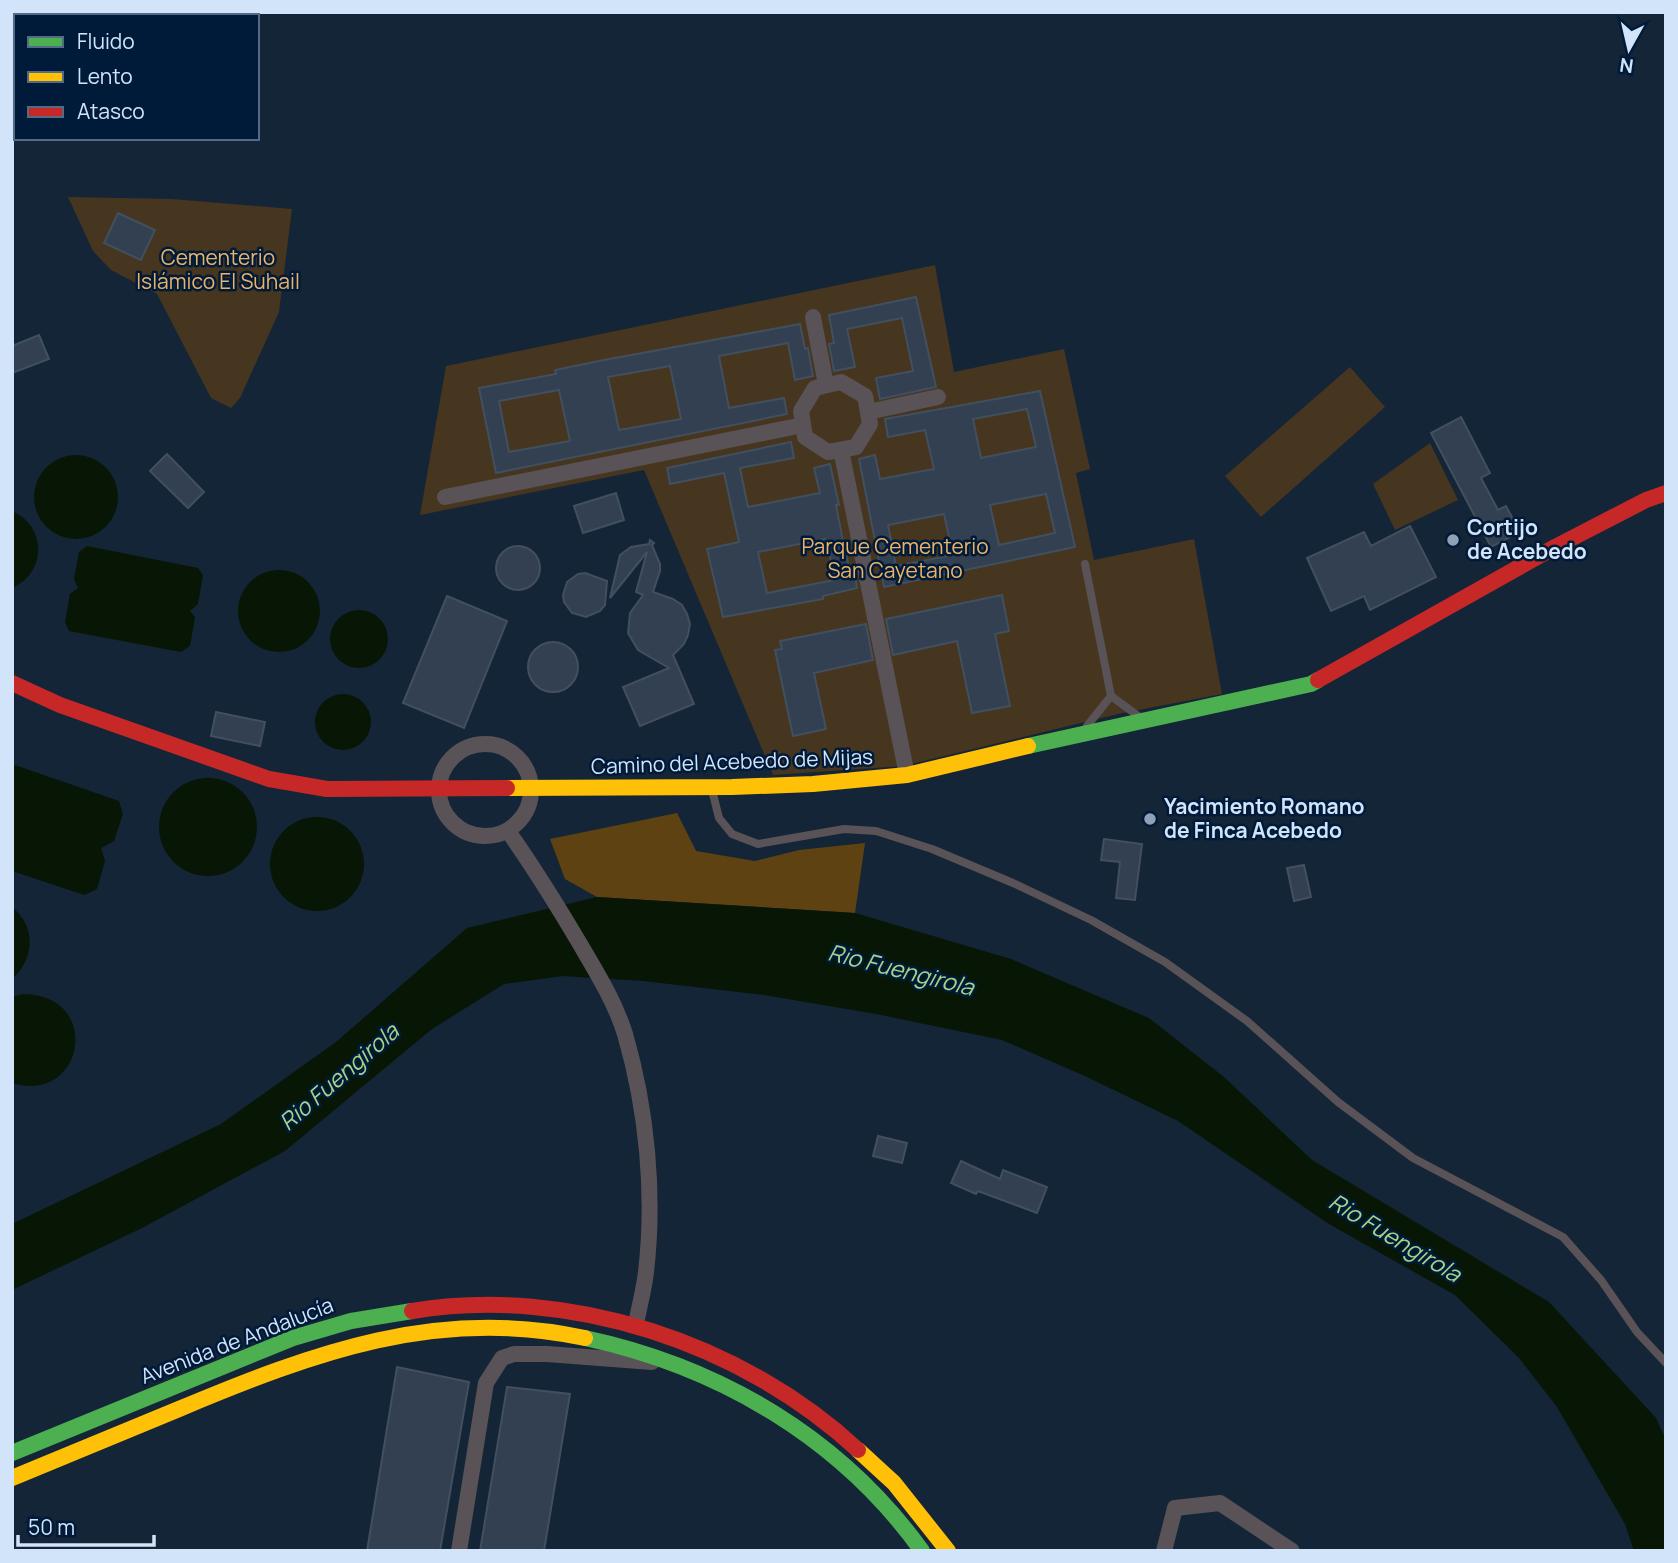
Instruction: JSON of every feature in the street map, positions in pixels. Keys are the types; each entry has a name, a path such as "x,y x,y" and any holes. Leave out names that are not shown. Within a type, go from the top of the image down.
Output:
{"street":[{"path":"813,317 826,385"},
{"path":"841,382 865,396 868,412 870,425 856,447 828,452 805,438 801,411 815,388 841,382"},
{"path":"868,412 938,397"},
{"path":"445,497 803,425"},
{"path":"841,450 907,775"},
{"name":"Camino del Acebedo de Mijas","path":"12,683 60,705 269,779 327,789 711,787 813,784 907,775 1081,733 1311,684 1555,547 1646,500 1666,493"},
{"path":"491,744 506,748 518,756 530,775 532,789 531,803 521,821 508,831 495,836 471,835 459,830 443,810 439,789 445,765 456,753 474,745 491,744"},
{"path":"508,831 544,882 605,986 625,1033 640,1101 648,1161 650,1212 646,1273 636,1325"},
{"name":"Avenida de Andalucía","path":"12,1453 297,1337 349,1321 396,1311 447,1305 496,1304 584,1312 636,1325 728,1359 795,1397 877,1464 931,1526 948,1551"},
{"name":"Avenida de Andalucía","path":"12,1478 293,1364 351,1345 399,1335 496,1328 580,1335 675,1364 730,1388 782,1416 820,1442 876,1494 922,1551"},
{"path":"459,1551 486,1383 502,1358 514,1354 547,1354 675,1364"},
{"path":"1164,1551 1175,1508 1220,1503 1292,1551"}],"lane":[{"path":"1086,564 1111,696 1144,720"},
{"path":"1081,733 1111,696"},
{"path":"711,787 719,818 732,834 750,841 758,844 844,829 876,831 932,849 1013,883 1091,920 1165,962 1247,1021 1338,1102 1413,1158 1563,1237 1601,1280 1637,1332 1666,1363"}],"green space":[{"name":"Cementerio Islámico El Suhail","path":"68,197 172,199 292,209 279,312 240,398 231,408 211,398 157,294 111,270 93,251"},
{"name":"Parque Cementerio San Cayetano","path":"935,265 954,372 1064,349 1090,469 1076,473 1094,560 1194,539 1222,694 1118,714 903,766 773,775 644,470 420,515 446,366"},
{"path":"1350,367 1385,407 1261,517 1225,476"},
{"path":"1430,443 1458,500 1395,530 1373,484"}],"shaded area":[{"path":"677,813 696,851 755,861 799,850 865,843 855,913 597,897 565,879 550,839"}],"water":[{"path":"76,455 92,458 111,474 118,497 115,513 99,532 76,539 60,536 41,520 34,497 37,481 53,462"},
{"path":"12,511 32,527 38,550 32,572 12,588"},
{"path":"87,546 198,568 203,575 198,604 190,611 195,617 190,646 181,652 69,631 65,622 70,594 78,588 74,579 79,552"},
{"path":"279,570 295,573 308,582 317,595 320,611 317,627 308,640 295,649 279,652 263,649 250,640 241,627 238,611 241,595 250,582 263,573"},
{"path":"359,610 370,612 383,623 388,639 386,650 375,663 359,668 348,666 335,655 330,639 332,628 343,615"},
{"path":"337,694 349,694 359,698 367,706 371,722 367,738 359,746 349,750 337,750 327,746 319,738 315,728 315,716 319,706 327,698"},
{"path":"12,764 119,801 123,814 114,841 101,848 105,861 97,889 84,895 12,871"},
{"path":"208,778 227,782 243,792 253,808 257,827 253,846 243,862 227,872 208,876 189,872 173,862 163,846 159,827 163,808 173,792 189,782"},
{"path":"317,817 335,821 350,831 360,846 364,864 360,882 350,897 335,907 317,911 299,907 284,897 274,882 270,864 274,846 284,831 299,821"},
{"name":"Rio Fuengirola","path":"597,897 855,913 1011,959 1149,1018 1224,1077 1312,1160 1549,1302 1656,1418 1666,1440 1666,1551 1634,1551 1625,1524 1557,1407 1519,1358 1455,1295 1329,1224 1178,1121 1002,1040 876,1014 764,995 643,981 563,976 504,984 432,1029 285,1151 142,1228 12,1290 12,1224 221,1124 336,1042 467,928"},
{"path":"12,907 25,923 30,943 25,962 12,979"},
{"path":"23,994 49,999 66,1011 74,1028 75,1047 68,1065 55,1079 36,1086 12,1083 12,997"}],"building":[{"path":"118,213 155,230 141,260 104,243"},
{"path":"916,297 936,387 880,399 876,378 913,371 902,318 847,329 855,367 834,371 829,344 834,343 829,315"},
{"path":"800,324 813,376 795,380 788,343 719,356 729,408 784,398 787,414 496,473 479,388 556,374 555,370","holes":["670,366 681,419 619,430 608,377","559,390 570,441 509,452 499,401"]},
{"path":"39,335 49,359 12,373 12,346"},
{"path":"1040,391 1075,547 884,587 859,459 875,455 880,479 934,469 925,430 888,437 885,419","holes":["1027,409 1036,447 981,458 973,419","1046,494 1055,533 999,545 990,505","944,514 953,555 896,566 888,525"]},
{"path":"1461,417 1490,473 1481,478 1498,510 1506,506 1520,532 1491,547 1431,433"},
{"path":"791,442 794,458 740,468 748,507 820,493 814,468 830,464 839,505 836,505 842,536 851,577 855,576 857,588 823,596 823,599 723,617 707,549 739,542 724,473 670,484 667,468","holes":["826,539 835,580 767,593 758,552"]},
{"path":"167,454 204,492 188,508 150,471"},
{"path":"616,493 624,520 583,533 574,506"},
{"path":"1410,526 1436,577 1370,610 1364,596 1331,611 1307,558 1364,532 1371,546"},
{"path":"650,540 654,543 652,545 660,564 653,592 682,605 690,624 684,644 673,655 694,704 640,726 623,687 669,668 638,650 628,633 630,613 643,595 636,592 647,552 610,598 620,555 631,547 649,544"},
{"path":"518,546 534,552 540,568 534,584 518,590 502,584 496,568 502,552"},
{"path":"585,573 607,581 605,605 600,611 586,617 572,613 564,602 563,595 567,582 578,574"},
{"path":"1002,595 1009,631 995,634 1010,706 972,713 957,641 893,655 886,619"},
{"path":"447,596 507,621 464,728 403,703"},
{"path":"866,624 873,660 814,673 826,729 793,736 775,650 782,649 780,641"},
{"path":"553,642 571,649 578,667 571,685 553,692 535,685 528,667 535,649"},
{"path":"216,712 265,722 260,746 211,736"},
{"path":"1104,839 1142,844 1135,900 1116,898 1120,862 1101,860"},
{"path":"1304,865 1311,897 1294,901 1287,868"},
{"path":"878,1136 907,1143 902,1163 873,1156"},
{"path":"961,1161 1000,1179 1003,1170 1047,1187 1037,1213 978,1191 976,1194 951,1183"},
{"path":"397,1367 469,1382 440,1551 367,1551"},
{"path":"507,1387 570,1394 544,1551 480,1551"}],"traffic: fast":[{"path":"1028,746 1311,684 1318,680"},
{"path":"12,1453 293,1338 351,1321 412,1311"},
{"path":"585,1338 635,1351 683,1368 730,1388 774,1413 854,1474 890,1511 922,1551"}],"traffic: slow":[{"path":"507,788 813,784 907,775 1028,746"},
{"path":"12,1478 278,1370 377,1340 478,1328 531,1330 585,1338"},
{"path":"858,1450 894,1483 948,1551"}],"traffic: jam":[{"path":"1318,680 1555,547 1646,500 1666,493"},
{"path":"12,683 60,705 269,779 327,789 507,788"},
{"path":"412,1311 471,1305 531,1307 591,1315 650,1331 707,1352 762,1379 812,1412 858,1450"}],"place":[{"name":"Cortijo de Acebedo","path":"1453,540"},
{"name":"Yacimiento Romano de Finca Acebedo","path":"1150,819"}]}
